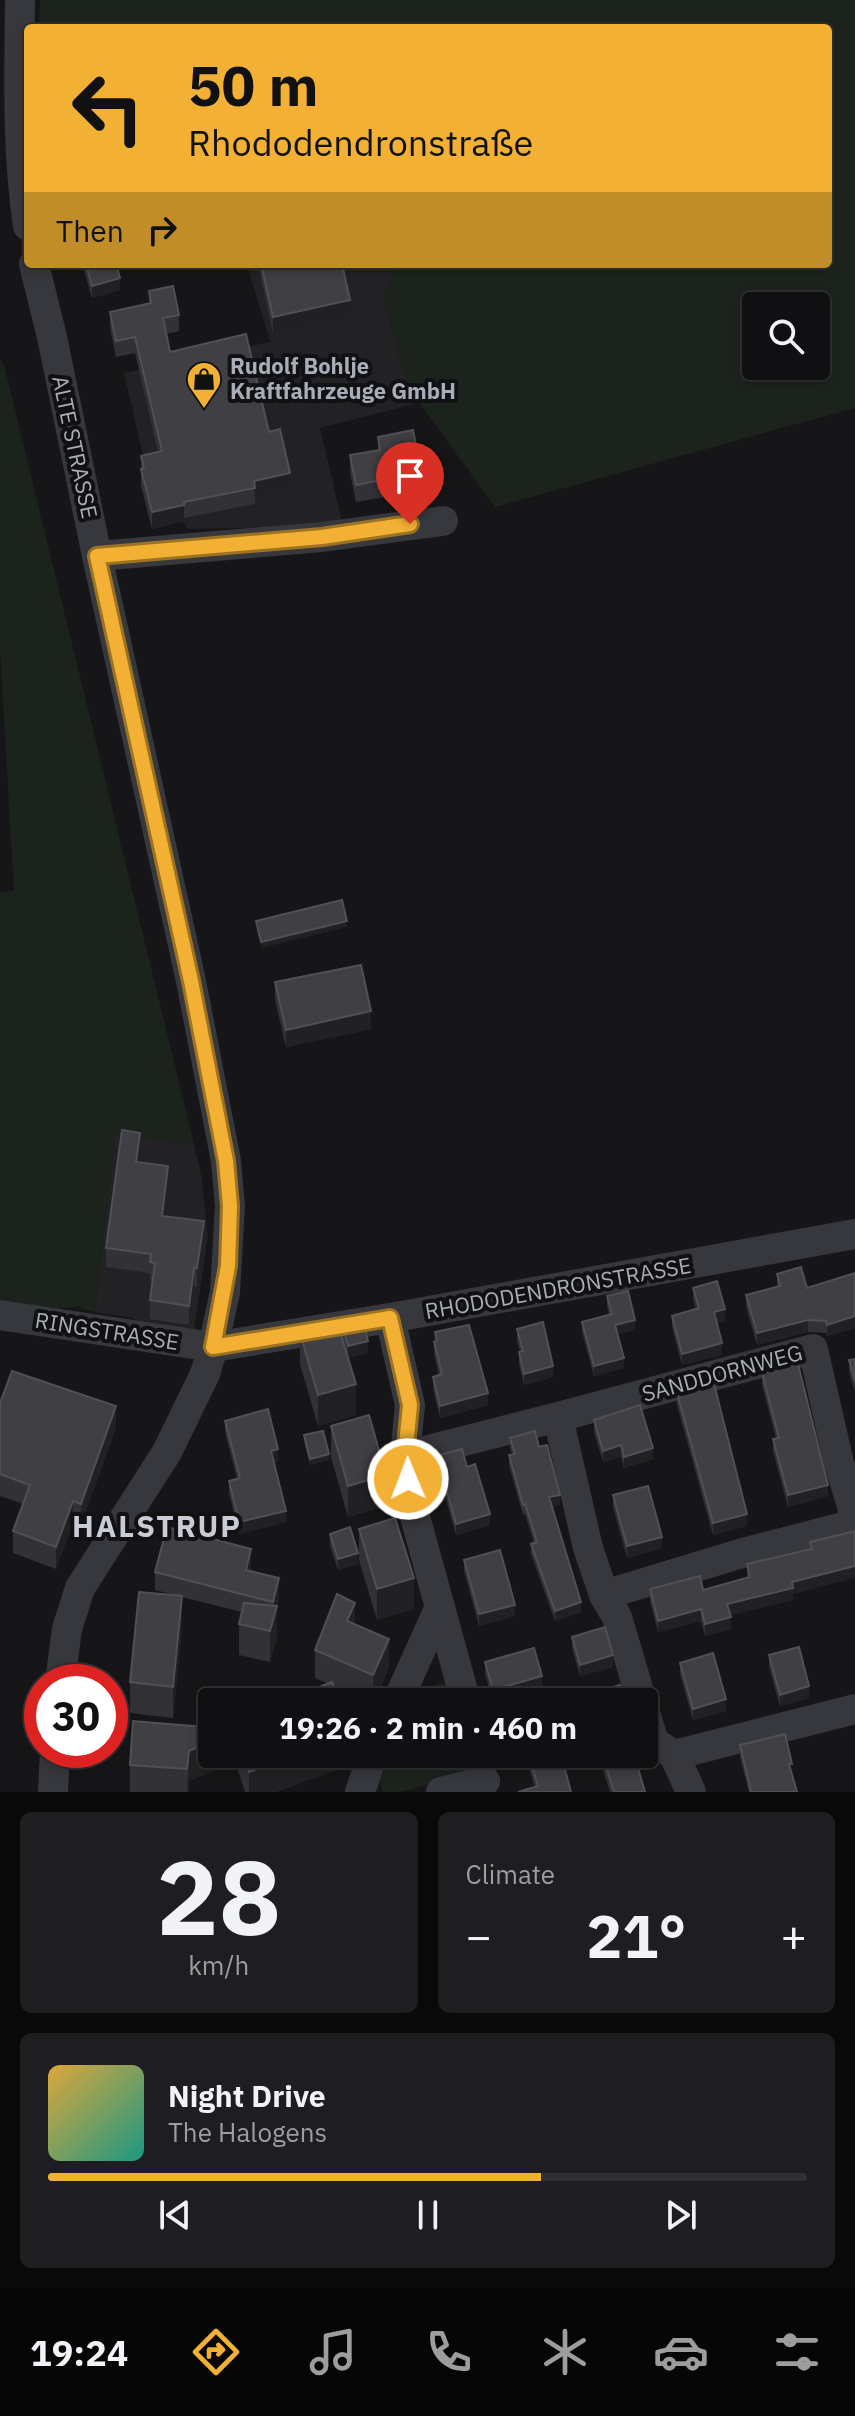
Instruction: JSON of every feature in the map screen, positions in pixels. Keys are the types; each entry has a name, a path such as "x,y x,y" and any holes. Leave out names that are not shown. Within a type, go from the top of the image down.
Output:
{"street":[{"path":"20,0 19,136 24,199"},
{"name":"ALTE STRASSE","path":"35,268 188,966 226,1161 230,1206 225,1292 205,1374 181,1428 80,1588 67,1629 62,1664"},
{"path":"97,556 322,537 443,521"},
{"name":"RHODODENDRONSTRASSE","path":"213,1347 855,1234"},
{"name":"RINGSTRASSE","path":"0,1315 213,1347"},
{"path":"390,1318 410,1405 405,1456 411,1502 462,1688"},
{"name":"SANDDORNWEG","path":"405,1456 813,1349 839,1463 855,1516"},
{"path":"558,1417 588,1548 604,1595 617,1617 638,1688"},
{"path":"604,1595 739,1554 855,1524"},
{"path":"403,1688 440,1607"},
{"path":"674,1755 855,1709"},
{"path":"658,1745 674,1755 691,1792"},
{"path":"53,1792 54,1768"},
{"path":"360,1792 368,1768"},
{"path":"446,1791 484,1776"}],"shaded area":[{"path":"40,0 855,0 855,408 495,507 408,387 384,300 396,268 832,268 832,24 39,24"},
{"path":"248,268 396,268 384,300 408,387 419,403 320,428 343,526 188,529 144,460 124,373 270,342"},
{"path":"0,360 4,365 194,1144 115,1134 95,1312 77,1307 42,1310 0,1305 0,892 14,891 0,648"},
{"path":"115,1133 194,1144 201,1174 208,1236 194,1331 144,1327 133,1318 95,1312"},
{"path":"453,1679 455,1688 427,1688"},
{"path":"385,1768 476,1768 477,1771 400,1792 383,1792 379,1781"}],"building":[{"path":"87,268 117,268 120,278 92,286"},
{"path":"262,268 343,268 350,300 273,317"},
{"name":"Rudolf Bohlje Kraftfahrzeuge GmbH","path":"173,286 179,315 163,318 170,352 246,334 269,432 280,429 290,473 254,481 255,488 184,502 184,505 152,512 141,469 144,468 141,456 162,451 135,337 116,341 110,312 151,303 149,291"},
{"path":"413,430 419,461 388,466 391,478 356,485 350,455 380,450 378,437"},
{"path":"342,900 347,921 261,942 256,921"},
{"path":"361,965 371,1011 286,1030 275,982"},
{"path":"122,1130 140,1133 136,1162 168,1166 162,1216 204,1221 189,1306 150,1300 155,1263 150,1262 151,1254 106,1248"},
{"path":"801,1267 807,1288 855,1273 855,1316 827,1325 826,1321 808,1320 757,1333 746,1295 780,1286 777,1274"},
{"path":"717,1281 725,1309 714,1312 722,1343 682,1354 672,1316 699,1308 693,1288"},
{"path":"628,1291 635,1320 615,1325 624,1358 594,1366 582,1322 612,1314 607,1296"},
{"path":"337,1322 356,1384 318,1395 300,1333"},
{"path":"543,1322 553,1366 524,1374 519,1352 523,1351 517,1329"},
{"path":"469,1325 488,1393 440,1406 433,1377 442,1374 434,1342 437,1341 435,1332"},
{"path":"365,1329 368,1341 348,1346 344,1332"},
{"path":"855,1359 855,1381 849,1360"},
{"path":"798,1364 828,1485 788,1495 773,1439 779,1438 762,1373"},
{"path":"12,1371 116,1406 81,1504 73,1501 56,1547 13,1531 30,1485 0,1474 0,1403"},
{"path":"714,1384 747,1514 713,1523 677,1393"},
{"path":"640,1405 653,1448 624,1457 621,1445 603,1451 594,1420"},
{"path":"268,1409 278,1449 271,1451 286,1511 239,1522 229,1481 240,1478 225,1421"},
{"path":"369,1415 386,1475 348,1486 331,1426"},
{"path":"323,1431 329,1454 310,1459 304,1435"},
{"path":"535,1431 539,1447 547,1445 560,1495 549,1497 581,1602 555,1611 531,1544 537,1542 509,1455 515,1454 510,1438"},
{"path":"462,1449 467,1467 475,1464 490,1514 456,1524 439,1455"},
{"path":"648,1486 662,1537 627,1546 613,1495"},
{"path":"395,1518 414,1578 377,1589 359,1529"},
{"path":"167,1527 251,1549 246,1570 279,1578 273,1602 155,1572"},
{"path":"350,1527 358,1553 338,1559 330,1534"},
{"path":"855,1531 855,1566 792,1582 793,1588 727,1604 731,1617 705,1624 701,1609 658,1621 650,1589 700,1576 703,1590 750,1577 747,1564 812,1549 810,1542"},
{"path":"500,1550 515,1605 479,1614 464,1560"},
{"path":"139,1592 182,1596 173,1687 130,1682"},
{"path":"337,1594 355,1603 347,1621 389,1639 373,1675 315,1650"},
{"path":"244,1603 277,1606 270,1631 239,1624"},
{"path":"605,1627 613,1655 580,1665 572,1637"},
{"path":"799,1647 809,1686 780,1695 769,1655"},
{"path":"534,1648 542,1676 492,1688 485,1662"},
{"path":"713,1653 726,1699 693,1709 680,1663"},
{"path":"332,1682 334,1688 316,1688"},
{"path":"133,1721 198,1726 198,1747 189,1751 187,1769 130,1765"},
{"path":"785,1734 797,1792 751,1792 740,1745"},
{"path":"532,1768 565,1768 571,1792 518,1792 538,1786"},
{"path":"606,1768 638,1768 645,1792 614,1792"}],"place":[{"name":"Rudolf Bohlje Kraftfahrzeuge GmbH","path":"204,410"}],"district":[{"name":"HALSTRUP","path":"157,1527"}],"route":[{"path":"408,1479 405,1456 410,1405 390,1318 213,1347 228,1266 230,1206 226,1161 191,981 97,556 322,537 410,524"}]}
